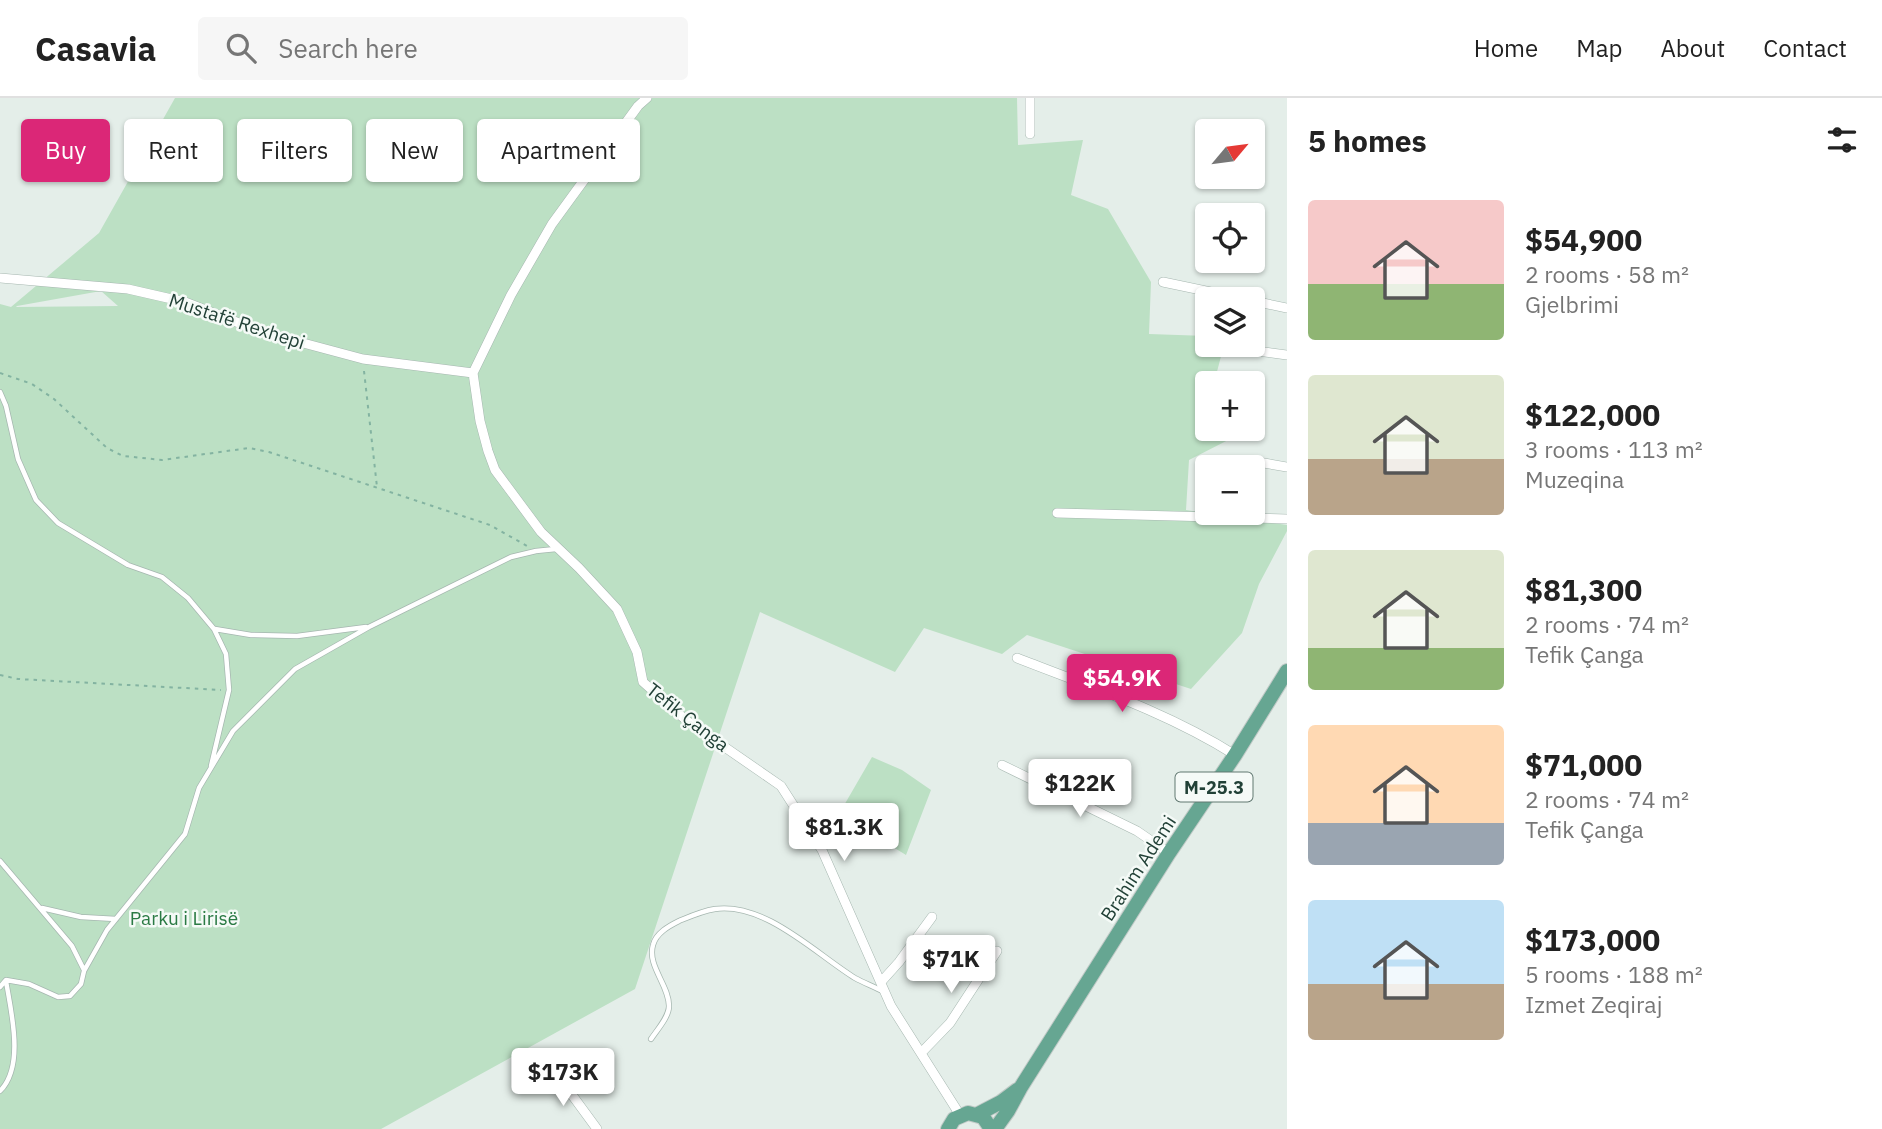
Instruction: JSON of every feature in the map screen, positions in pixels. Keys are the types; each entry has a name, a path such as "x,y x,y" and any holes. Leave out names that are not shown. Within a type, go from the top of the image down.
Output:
{"main road":[{"name":"Brahim Ademi","path":"993,1129 1008,1111 1287,671"},
{"name":"Brahim Ademi","path":"978,1114 1002,1102 1021,1087"},
{"path":"948,1129 954,1119 968,1112 978,1114 993,1129"}],"street":[{"path":"473,373 511,295 552,224 638,106 647,98"},
{"path":"1030,98 1030,134"},
{"name":"Mustafë Rexhepi","path":"0,278 128,289 185,302 262,331 363,359 473,373"},
{"path":"1163,282 1195,289"},
{"path":"1265,303 1287,308"},
{"path":"1265,352 1287,355"},
{"name":"Tefik Çanga","path":"473,373 480,421 495,470 541,533 579,568 617,609 636,652 643,682 687,721 781,786 822,850 891,1006 960,1115"},
{"path":"1265,463 1287,467"},
{"path":"1057,513 1287,519"},
{"path":"1017,658 1149,709 1235,755"},
{"path":"1002,765 1137,831 1170,853"},
{"path":"881,982 932,917"},
{"path":"922,1052 950,1023 997,951"},
{"path":"553,1069 597,1129"}],"lane":[{"path":"0,392 6,406 18,459 36,500 58,523 128,565 162,577 188,598 214,629 226,654 229,690 210,771"},
{"path":"6,980 29,985 58,997 70,996 81,984 84,971 107,930 185,834 199,788 233,731 295,670 369,627 511,557 557,549"},
{"path":"214,629 251,635 297,636 369,627"},
{"path":"0,861 72,946 84,971"},
{"path":"41,908 81,917 116,919"},
{"path":"651,1038 666,1017 669,1007 654,963 652,948 656,936 694,915 716,909 737,910 759,916 790,932 856,978 885,992"},
{"path":"0,986 6,980"},
{"path":"0,1091 5,1086 16,1055 6,980"}],"path":[{"path":"363,359 378,488"},
{"path":"0,373 32,384 54,399 107,448 123,456 162,460 248,448 269,452 490,525 536,551"},
{"path":"0,674 18,679 229,690"}],"green space":[{"name":"Parku i Lirisë","path":"175,98 1017,98 1018,145 1083,140 1071,195 1108,209 1151,282 1149,334 1195,336 1195,357 1221,357 1217,371 1195,371 1195,441 1226,441 1189,460 1186,510 1195,511 1195,525 1265,525 1265,522 1287,525 1287,531 1259,584 1242,633 1191,689 1027,635 1002,654 924,628 895,672 760,612 635,989 381,1129 0,1129 0,304 11,307 99,233 128,182 223,182 223,119 163,119","holes":["101,291 118,306 16,307"]},
{"path":"872,757 902,770 931,790 906,855 839,814"}]}
